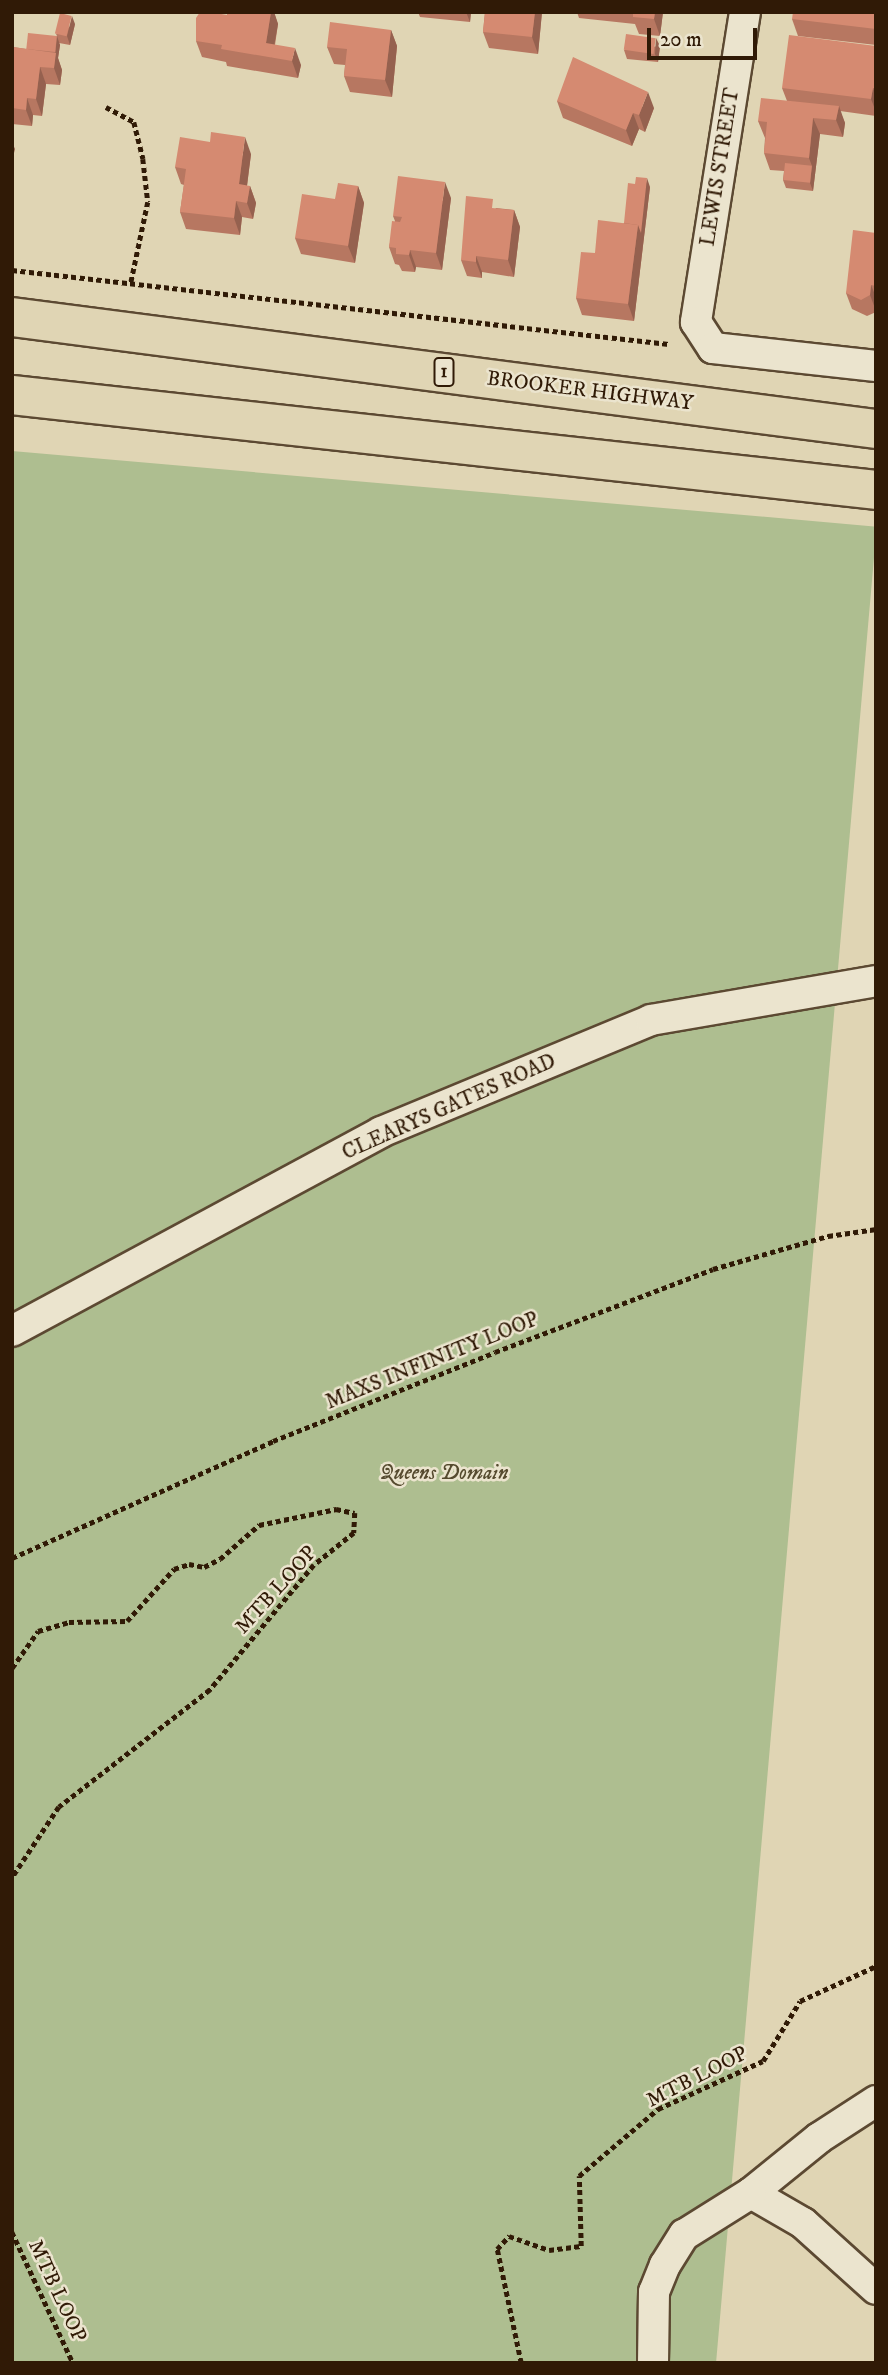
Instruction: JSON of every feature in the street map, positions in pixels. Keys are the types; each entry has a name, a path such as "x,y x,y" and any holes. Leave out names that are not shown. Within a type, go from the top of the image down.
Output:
{"highway":[{"name":"BROOKER HIGHWAY","path":"12,317 876,429"},
{"path":"12,395 876,490"}],"street":[{"name":"LEWIS STREET","path":"713,348 696,321 745,12"},
{"path":"713,348 876,366"},
{"name":"CLEARYS GATES ROAD","path":"12,1331 381,1132 638,1026 876,981"},
{"path":"653,2363 654,2292 664,2265 684,2235 751,2193 819,2138 876,2101"},
{"path":"751,2193 803,2223 876,2289"}],"path":[{"path":"106,107 134,122 143,159 148,202 131,284"},
{"path":"12,270 713,348"},
{"name":"MAXS INFINITY LOOP","path":"12,1558 274,1441 508,1347 713,1269 828,1236 876,1229"},
{"name":"MTB LOOP","path":"12,1668 38,1631 69,1622 127,1621 174,1569 189,1564 204,1567 220,1559 259,1525 335,1509 355,1513 354,1533 314,1565 210,1690 59,1807 12,1878"},
{"name":"MTB LOOP","path":"521,2363 497,2249 509,2236 549,2250 581,2246 579,2176 658,2109 763,2061 800,2001 876,1966"},
{"name":"MTB LOOP","path":"12,2232 73,2363"}],"green space":[{"name":"Queens Domain","path":"12,451 876,527 716,2363 12,2363"}],"building":[{"path":"200,12 227,15 228,12 271,12 266,43 295,48 292,61 221,49 222,45 196,41 196,18"},
{"path":"485,12 535,12 532,37 483,32"},
{"path":"633,12 655,12 654,19 633,17"},
{"path":"793,12 876,12 876,29 792,19"},
{"path":"60,13 72,16 67,36 55,33"},
{"path":"330,22 391,30 385,80 344,76 347,49 327,47"},
{"path":"28,33 57,36 55,52 26,49"},
{"path":"626,34 656,38 653,54 624,50"},
{"path":"789,35 876,46 876,88 873,88 871,99 782,88"},
{"path":"13,47 56,53 54,68 40,67 36,99 27,98 26,110 12,108"},
{"path":"573,57 648,92 639,115 633,113 626,130 557,101"},
{"path":"761,98 839,106 836,120 813,118 809,158 764,153 767,122 758,121"},
{"path":"211,132 245,137 239,184 250,186 247,203 236,201 234,218 180,212 186,169 175,167 180,137 210,142"},
{"path":"785,163 812,166 810,183 783,180"},
{"path":"398,176 445,182 436,253 410,250 409,255 396,254 396,248 389,247 392,221 400,222 402,217 393,216"},
{"path":"636,177 647,178 641,233 638,225 624,223 628,183 635,184"},
{"path":"338,183 358,186 348,246 295,238 302,194 335,199"},
{"path":"466,196 493,199 492,208 514,210 508,260 476,256 476,262 461,260"},
{"path":"598,220 638,225 628,304 576,298 581,252 595,253"},
{"path":"853,230 876,233 876,286 871,285 870,295 861,300 846,293"}]}
